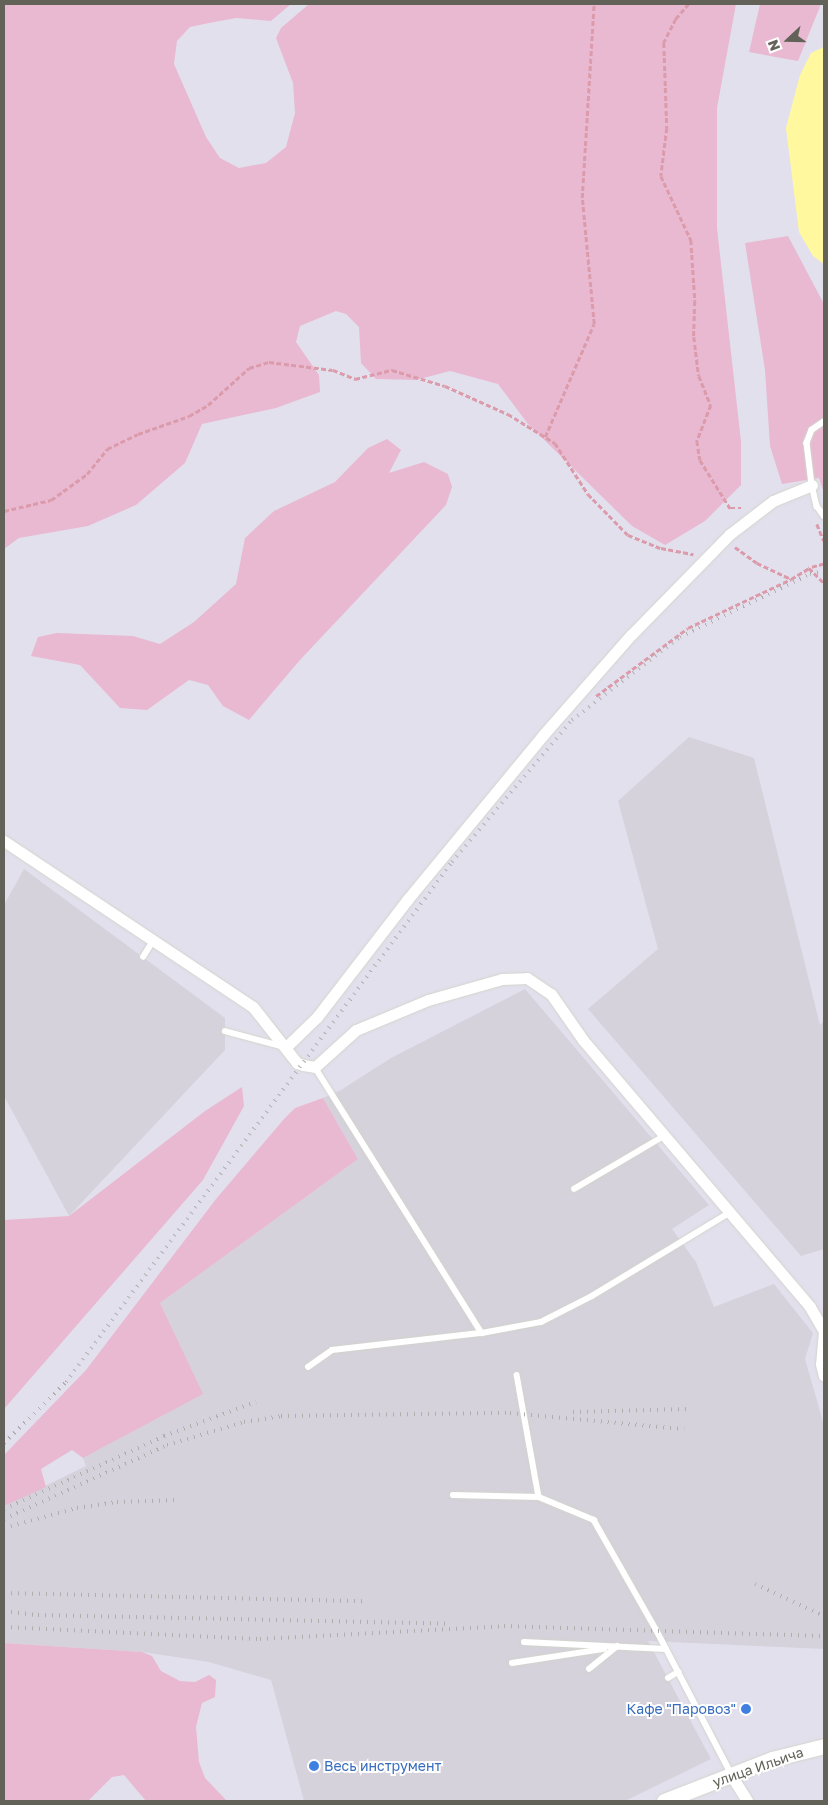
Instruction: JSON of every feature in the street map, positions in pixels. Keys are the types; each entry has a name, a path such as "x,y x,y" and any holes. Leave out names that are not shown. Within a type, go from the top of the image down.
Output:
{"main road":[{"name":"улица Ильича","path":"664,1801 772,1759 824,1746"}],"street":[{"path":"286,1047 317,1017 407,900 631,635 712,553 764,508 792,491 812,485"},
{"path":"4,841 254,1007 297,1063 315,1067 356,1030 428,1000 502,979 527,978 551,994 583,1040 810,1307 824,1330 821,1364 824,1376"},
{"path":"732,1775 747,1801"}],"lane":[{"path":"824,422 812,430 807,443 812,485 818,506 824,516"},
{"path":"143,957 153,941"},
{"path":"225,1031 286,1047"},
{"path":"315,1067 482,1332"},
{"path":"574,1189 664,1136"},
{"path":"308,1367 332,1350 482,1332 541,1322 592,1296 729,1213"},
{"path":"518,1375 539,1497"},
{"path":"452,1495 539,1497 594,1520 666,1649 732,1775"},
{"path":"524,1642 666,1649"},
{"path":"512,1663 617,1646"},
{"path":"589,1669 617,1646"},
{"path":"668,1678 678,1672"}],"path":[{"path":"545,437 594,324 582,198 594,4"},
{"path":"689,4 676,19 664,43 667,128 661,176 691,240 696,301 694,337 699,376 710,405 697,440 703,468 730,508 764,508"},
{"path":"4,511 51,500 88,474 107,449 138,434 189,416 208,405 249,368 269,362 333,370 355,379 392,370 445,386 508,414 555,443 588,494 628,535 661,548 712,553 738,547 757,563 791,579"},
{"path":"816,522 824,541"},
{"path":"571,704 583,706 688,628 791,579 809,568 824,564"},
{"path":"809,568 824,583"}],"shaded area":[{"path":"4,4 291,4 271,21 236,18 190,27 177,41 174,64 206,137 220,158 239,168 266,163 286,147 295,113 293,83 276,38 281,28 309,4 736,4 717,108 717,228 741,441 741,485 705,521 665,545 632,526 528,424 498,384 450,371 416,380 376,379 361,363 359,327 346,314 336,311 300,326 296,342 319,375 320,392 276,408 202,424 185,463 136,505 88,526 19,538 4,549"},
{"path":"760,4 821,4 798,61 749,52"},
{"path":"824,47 824,264 813,256 799,232 786,128 800,75 811,53"},
{"path":"788,236 824,304 824,493 819,478 782,484 770,446 765,370 745,243"},
{"path":"387,439 401,450 389,473 424,462 448,474 452,487 446,505 300,660 249,720 223,706 208,685 189,680 147,710 120,708 80,665 31,656 38,637 57,633 133,636 160,644 194,622 236,584 245,538 274,511 335,482 368,448"},
{"path":"689,737 754,758 820,1025 824,1021 824,1249 801,1256 588,1009 658,949 618,801"},
{"path":"24,869 225,1018 225,1050 69,1216 4,1096 4,905"},
{"path":"525,989 709,1205 672,1229 696,1262 714,1307 774,1284 813,1333 805,1359 824,1425 824,1649 648,1641 711,1759 625,1801 304,1801 271,1680 209,1662 142,1652 4,1643 4,1506 86,1466 83,1458 202,1394 160,1303 358,1159 323,1098 341,1090 391,1058"},
{"path":"242,1087 244,1106 203,1180 4,1409 4,1220 69,1216 205,1111"},
{"path":"323,1098 358,1159 160,1303 203,1394 83,1458 72,1450 41,1469 46,1487 4,1506 4,1455 86,1370 216,1199 284,1119 295,1108"},
{"path":"4,1643 142,1652 152,1656 161,1671 180,1681 195,1682 209,1675 216,1680 215,1697 202,1703 196,1727 199,1762 205,1778 227,1801 146,1801 124,1775 112,1777 88,1801 4,1801"}],"railway":[{"path":"4,1443 66,1382 452,862 572,720 680,637 810,574 824,571"},
{"path":"4,1509 164,1436 256,1402"},
{"path":"573,1412 688,1409"},
{"path":"4,1519 167,1445 244,1422 281,1416 510,1413 684,1429"},
{"path":"4,1528 77,1508 117,1502 180,1500"},
{"path":"755,1584 824,1616"},
{"path":"4,1593 364,1601"},
{"path":"4,1611 38,1615 451,1624"},
{"path":"4,1627 260,1639 504,1626 824,1636"}],"place":[{"name":"Кафе \"Паровоз\"","path":"746,1709"},
{"name":"Весь инструмент","path":"314,1766"}]}
